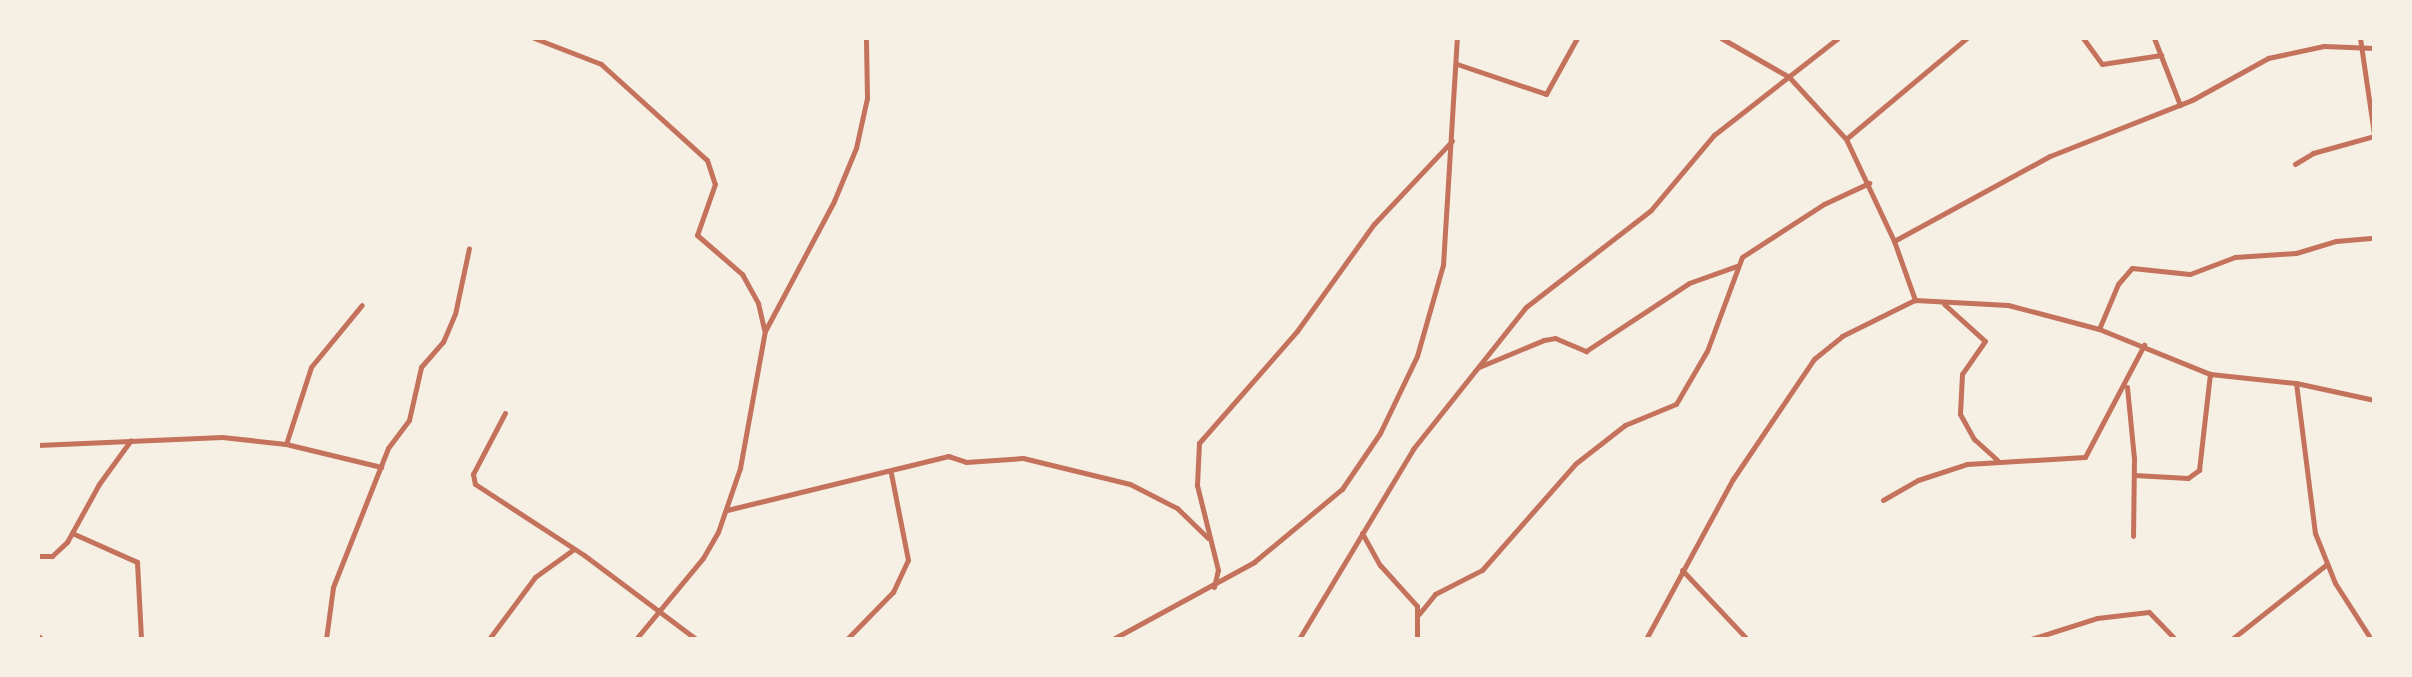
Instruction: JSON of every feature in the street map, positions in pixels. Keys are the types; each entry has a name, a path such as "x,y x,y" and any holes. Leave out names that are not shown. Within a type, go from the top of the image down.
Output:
{"street":[{"path":"534,38 601,64 707,160 715,184 697,235 742,274 758,303 765,331"},
{"path":"636,639 712,546 727,510 749,429 765,331 834,201 856,148 867,98 866,38"},
{"path":"1113,639 1213,588 1342,489 1403,391 1443,265 1457,38"},
{"path":"1457,64 1546,94 1577,38"},
{"path":"1721,38 1789,77 1846,139 1894,241 1915,300"},
{"path":"1299,639 1413,449 1526,307 1651,210 1714,135 1838,38"},
{"path":"1846,139 1967,38"},
{"path":"2083,38 2102,64 2161,55"},
{"path":"2154,38 2180,105"},
{"path":"2157,46 2162,38"},
{"path":"2295,164 2313,153 2374,135 2360,38"},
{"path":"1894,241 2050,156 2180,105 2291,50 2374,48"},
{"path":"1213,588 1218,570 1197,472 1199,443 1297,331 1374,224 1452,140"},
{"path":"1417,639 1419,614 1435,594 1482,570 1575,464 1625,425 1676,404 1707,351 1737,266 1749,252 1869,183"},
{"path":"2099,329 2118,284 2132,268 2190,274 2249,255 2296,253 2336,241 2374,238"},
{"path":"326,639 333,587 391,442 409,420 421,367 443,342 455,314 469,248"},
{"path":"1477,367 1555,338 1586,351 1689,283 1737,266"},
{"path":"1646,639 1733,479 1814,359 1842,336 1915,300 2008,305 2099,329 2210,374 2296,383 2374,400"},
{"path":"1943,303 1985,341 1962,374 1960,414 1974,439 1997,460"},
{"path":"286,444 307,373 362,305"},
{"path":"1883,500 1941,470 1997,460 2085,457 2127,386 2144,345"},
{"path":"2134,475 2188,478 2199,470 2210,374"},
{"path":"2296,383 2306,492 2327,564 2371,639"},
{"path":"2127,386 2134,475 2133,536"},
{"path":"505,413 473,474 475,484 574,549 696,639"},
{"path":"38,445 222,437 286,444 381,467"},
{"path":"38,556 52,556 72,533 99,484 132,440"},
{"path":"727,510 948,456 966,462 1023,458 1057,464 1155,495 1192,520 1211,542"},
{"path":"847,639 893,592 908,560 891,472"},
{"path":"72,533 137,562 141,639"},
{"path":"1361,533 1419,614"},
{"path":"489,639 535,577 574,549"},
{"path":"2232,639 2327,564"},
{"path":"1682,570 1747,639"},
{"path":"2031,639 2097,618 2149,612 2175,639"}]}
